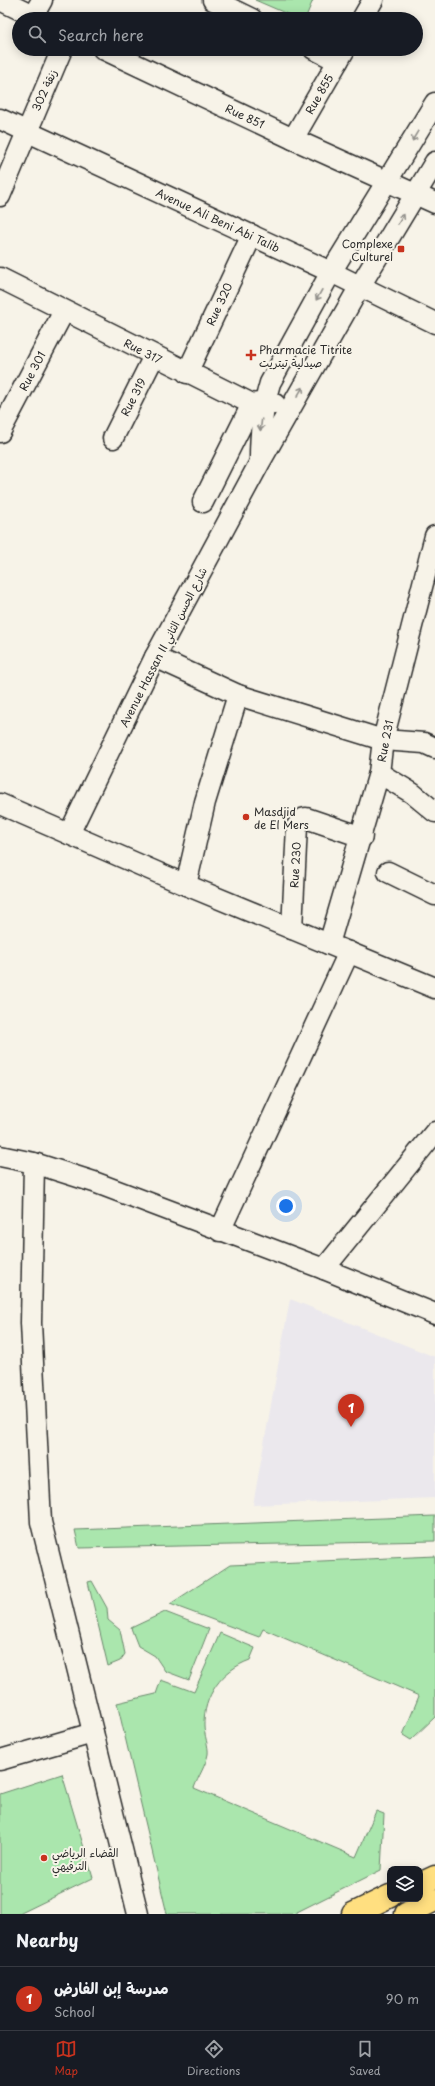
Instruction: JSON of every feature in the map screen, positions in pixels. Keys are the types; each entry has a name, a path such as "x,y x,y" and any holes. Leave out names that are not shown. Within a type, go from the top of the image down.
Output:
{"main road":[{"path":"423,1883 435,1877"},
{"path":"353,1914 387,1897"},
{"path":"406,1914 435,1900"}],"street":[{"path":"0,0 38,12"},
{"path":"213,0 238,12"},
{"path":"366,12 373,0"},
{"name":"زنقة 302","path":"0,196 26,131 59,56"},
{"name":"Rue 851","path":"117,56 293,139 435,203"},
{"name":"Rue 855","path":"293,139 341,56"},
{"name":"Avenue Hassan II شارع الحسن الثاني","path":"260,462 258,403 331,272 388,182 435,103"},
{"name":"Avenue Ali Beni Abi Talib","path":"0,119 331,272 435,323"},
{"name":"Avenue Hassan II شارع الحسن الثاني","path":"69,834 155,657 260,462 360,286 435,162"},
{"name":"Rue 320","path":"187,373 252,235"},
{"name":"Rue 317","path":"0,278 187,373 258,403 290,410"},
{"name":"Rue 301","path":"0,432 64,311"},
{"name":"Rue 319","path":"113,438 154,356"},
{"path":"203,502 258,403"},
{"name":"Rue 231","path":"330,944 362,837 379,773 383,740 432,556 435,536"},
{"path":"155,657 238,695 383,740 424,743 435,748"},
{"path":"186,885 207,794 238,695"},
{"path":"379,773 412,793 435,812"},
{"path":"0,804 186,885 435,988"},
{"name":"Rue 230","path":"292,928 299,822 306,818 362,837"},
{"path":"388,872 435,895"},
{"path":"220,1230 349,952"},
{"path":"324,1269 435,1132"},
{"path":"0,1156 34,1163 94,1182 324,1269 435,1314"},
{"path":"34,1163 31,1323 41,1522 138,1914"},
{"path":"0,1760 93,1733"}],"shaded area":[{"path":"290,1299 435,1357 435,1498 253,1505"}],"green space":[{"path":"255,0 313,0 308,12 283,12"},
{"path":"435,1516 435,1541 79,1548 75,1530"},
{"path":"435,1556 435,1717 411,1740 403,1735 419,1696 263,1629 259,1637 170,1604 230,1565"},
{"path":"92,1581 107,1608 108,1620 120,1630 125,1654 120,1661 108,1666 88,1582"},
{"path":"165,1612 209,1629 189,1680 165,1671 155,1656 138,1646 131,1628"},
{"path":"220,1633 255,1648 250,1660 240,1664 223,1677 216,1686 207,1704 204,1726 208,1754 194,1788 356,1857 376,1811 384,1814 381,1870 293,1914 167,1914 117,1703 156,1694 161,1680 194,1692"},
{"name":"الفضاء الرياضي الترفيهي","path":"62,1774 93,1878 19,1914 0,1914 0,1794"}],"place":[{"name":"Complexe Culturel","path":"401,249"},
{"name":"Pharmacie Titrite صيدلية تيتريت","path":"251,355"},
{"name":"Masdjid de El Mers","path":"246,817"},
{"name":"مدرسة إبن الفارض","path":"351,1427"},
{"name":"الفضاء الرياضي الترفيهي","path":"44,1858"}]}
